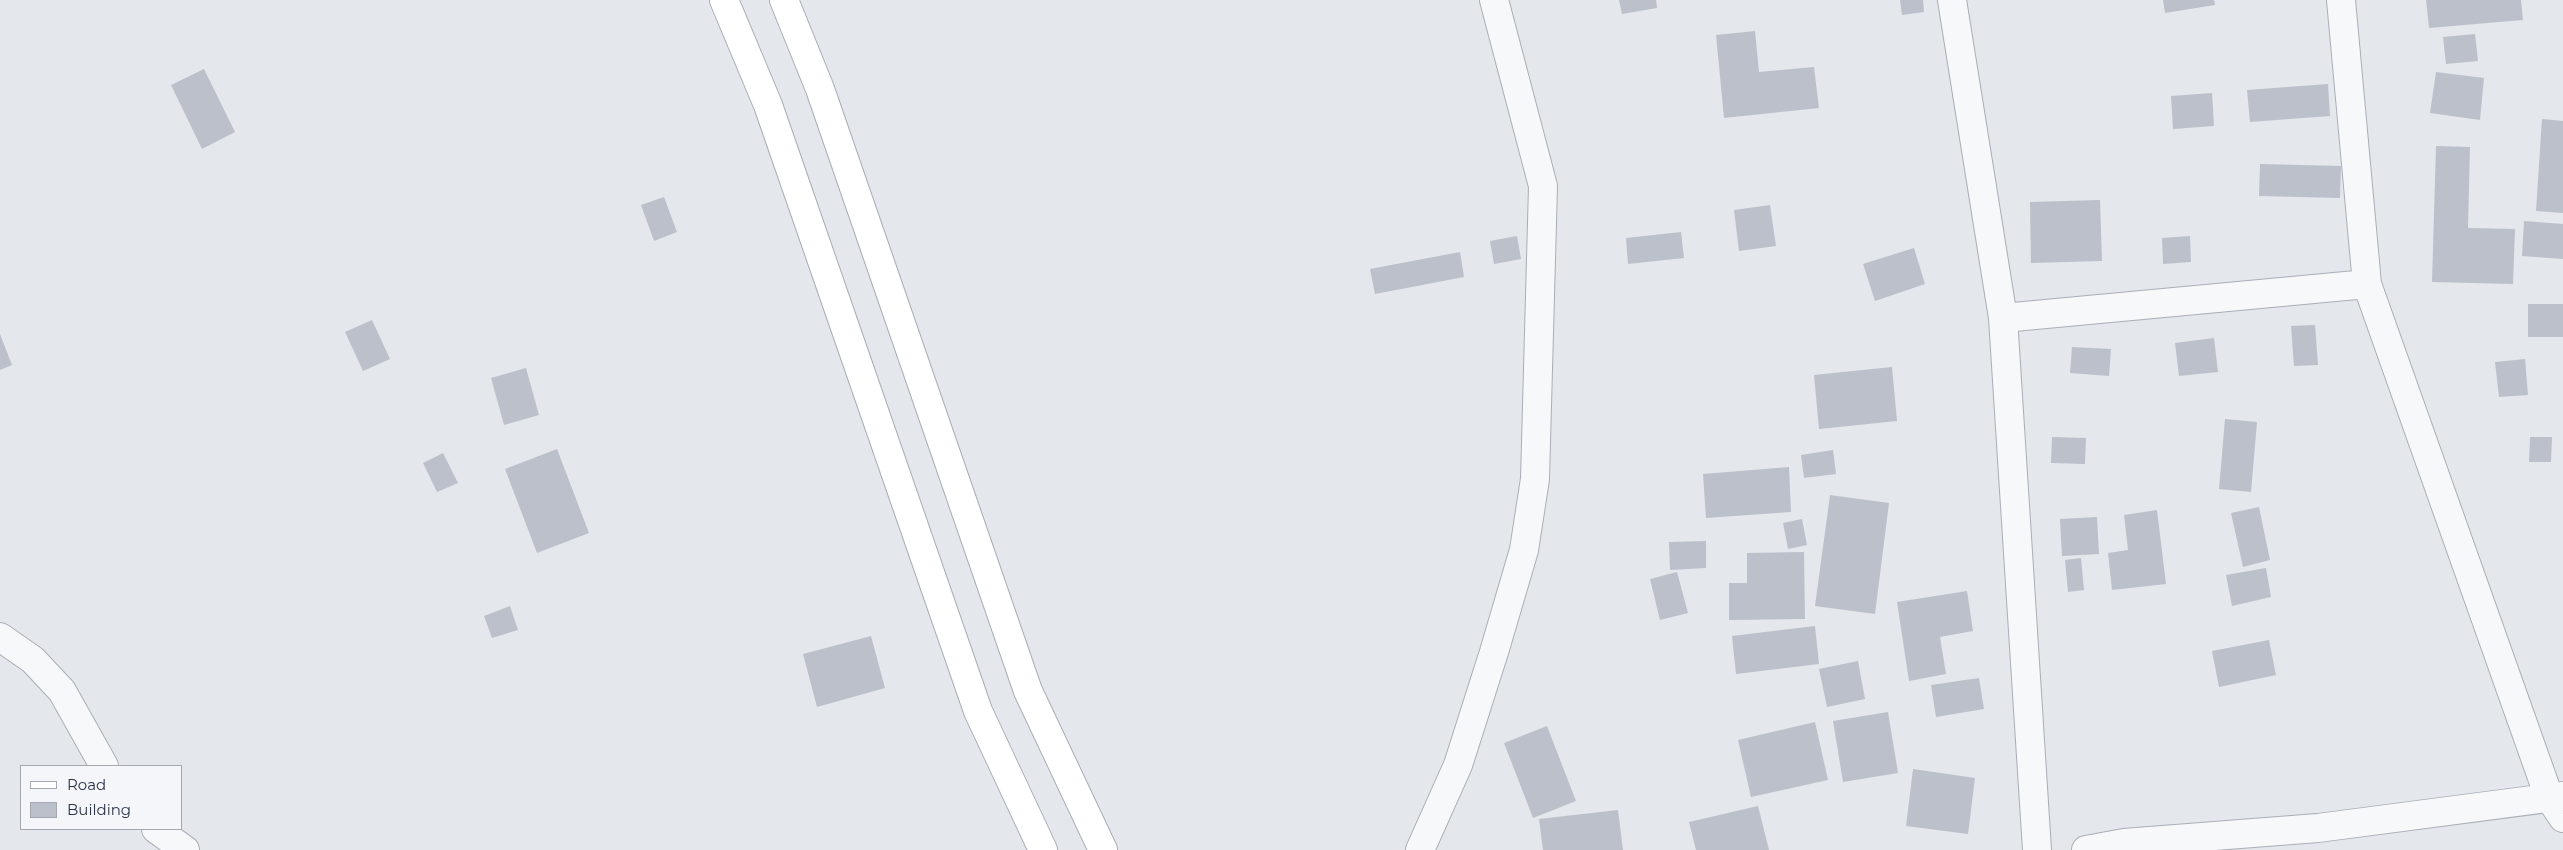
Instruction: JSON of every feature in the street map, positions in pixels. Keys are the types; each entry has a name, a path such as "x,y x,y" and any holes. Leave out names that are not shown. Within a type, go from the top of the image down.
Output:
{"main road":[{"path":"724,0 768,105 978,711 1043,850"},
{"path":"784,0 820,89 1028,691 1103,850"}],"street":[{"path":"1420,850 1458,765 1494,652 1524,550 1535,479 1543,186 1494,0"},
{"path":"1952,0 2003,318 2037,850"},
{"path":"2086,850 2124,843 2318,828 2558,804 2367,284 2341,0"},
{"path":"2003,318 2367,284"},
{"path":"0,637 33,660 62,690 103,765"},
{"path":"157,830 185,850"}],"building":[{"path":"1619,0 1656,0 1657,8 1622,14"},
{"path":"1900,0 1923,0 1924,12 1902,15"},
{"path":"2163,0 2214,0 2215,5 2165,13"},
{"path":"2426,0 2521,0 2523,20 2429,28"},
{"path":"1755,31 1759,72 1814,67 1819,108 1724,118 1716,35"},
{"path":"2475,34 2478,61 2446,64 2443,37"},
{"path":"204,69 235,132 202,149 171,85"},
{"path":"2436,72 2484,78 2480,120 2430,113"},
{"path":"2328,84 2330,116 2250,122 2247,90"},
{"path":"2212,93 2214,126 2173,129 2171,96"},
{"path":"2542,119 2563,121 2563,213 2536,211"},
{"path":"2436,146 2470,147 2468,228 2515,229 2513,284 2432,282"},
{"path":"2260,164 2341,166 2340,198 2259,196"},
{"path":"664,197 677,232 654,241 641,205"},
{"path":"2100,200 2102,261 2031,263 2030,202"},
{"path":"1770,205 1776,246 1739,251 1734,210"},
{"path":"2524,221 2563,224 2563,259 2522,256"},
{"path":"1681,232 1684,258 1628,264 1626,238"},
{"path":"1517,236 1521,259 1494,264 1490,241"},
{"path":"2190,236 2191,262 2163,264 2162,238"},
{"path":"1914,248 1925,284 1875,301 1863,264"},
{"path":"1460,252 1464,277 1375,294 1370,269"},
{"path":"2528,304 2563,304 2563,337 2528,337"},
{"path":"372,320 390,359 363,371 345,332"},
{"path":"2315,325 2318,365 2294,366 2291,326"},
{"path":"0,334 12,365 0,370"},
{"path":"2214,338 2218,372 2179,376 2175,343"},
{"path":"2072,347 2111,349 2109,376 2070,373"},
{"path":"2525,359 2528,395 2499,397 2495,362"},
{"path":"1892,367 1897,421 1819,429 1814,375"},
{"path":"526,368 539,415 504,425 491,378"},
{"path":"2225,419 2257,422 2251,492 2219,489"},
{"path":"2052,437 2086,438 2085,464 2051,463"},
{"path":"2530,437 2552,437 2551,462 2529,462"},
{"path":"557,449 589,533 537,553 505,469"},
{"path":"1833,450 1836,474 1804,478 1801,455"},
{"path":"443,453 458,483 437,492 423,463"},
{"path":"1789,467 1791,512 1706,518 1703,474"},
{"path":"1830,495 1889,503 1875,614 1815,606"},
{"path":"2259,507 2270,560 2243,567 2231,513"},
{"path":"2157,510 2166,584 2112,590 2108,553 2128,550 2124,515"},
{"path":"2097,517 2099,554 2062,556 2060,519"},
{"path":"1802,519 1807,545 1788,549 1783,523"},
{"path":"1706,541 1706,568 1670,570 1669,542"},
{"path":"1804,552 1805,619 1729,620 1729,583 1747,583 1747,553"},
{"path":"2081,558 2084,590 2068,592 2065,560"},
{"path":"2266,568 2271,597 2232,606 2226,575"},
{"path":"1677,572 1688,613 1660,620 1650,579"},
{"path":"1967,591 1973,631 1940,637 1946,674 1909,681 1897,602"},
{"path":"510,606 518,630 492,638 484,616"},
{"path":"1815,626 1819,664 1736,674 1732,636"},
{"path":"871,636 885,688 817,707 803,654"},
{"path":"2269,640 2276,675 2219,687 2212,651"},
{"path":"1858,661 1865,699 1827,707 1819,669"},
{"path":"1979,678 1984,709 1936,717 1931,685"},
{"path":"1888,712 1898,773 1843,782 1833,721"},
{"path":"1815,722 1828,780 1751,797 1738,740"},
{"path":"1547,726 1576,801 1533,818 1504,743"},
{"path":"1913,769 1975,778 1968,834 1906,826"},
{"path":"1758,806 1769,850 1696,850 1689,822"},
{"path":"1618,810 1623,850 1543,850 1539,819"}]}
